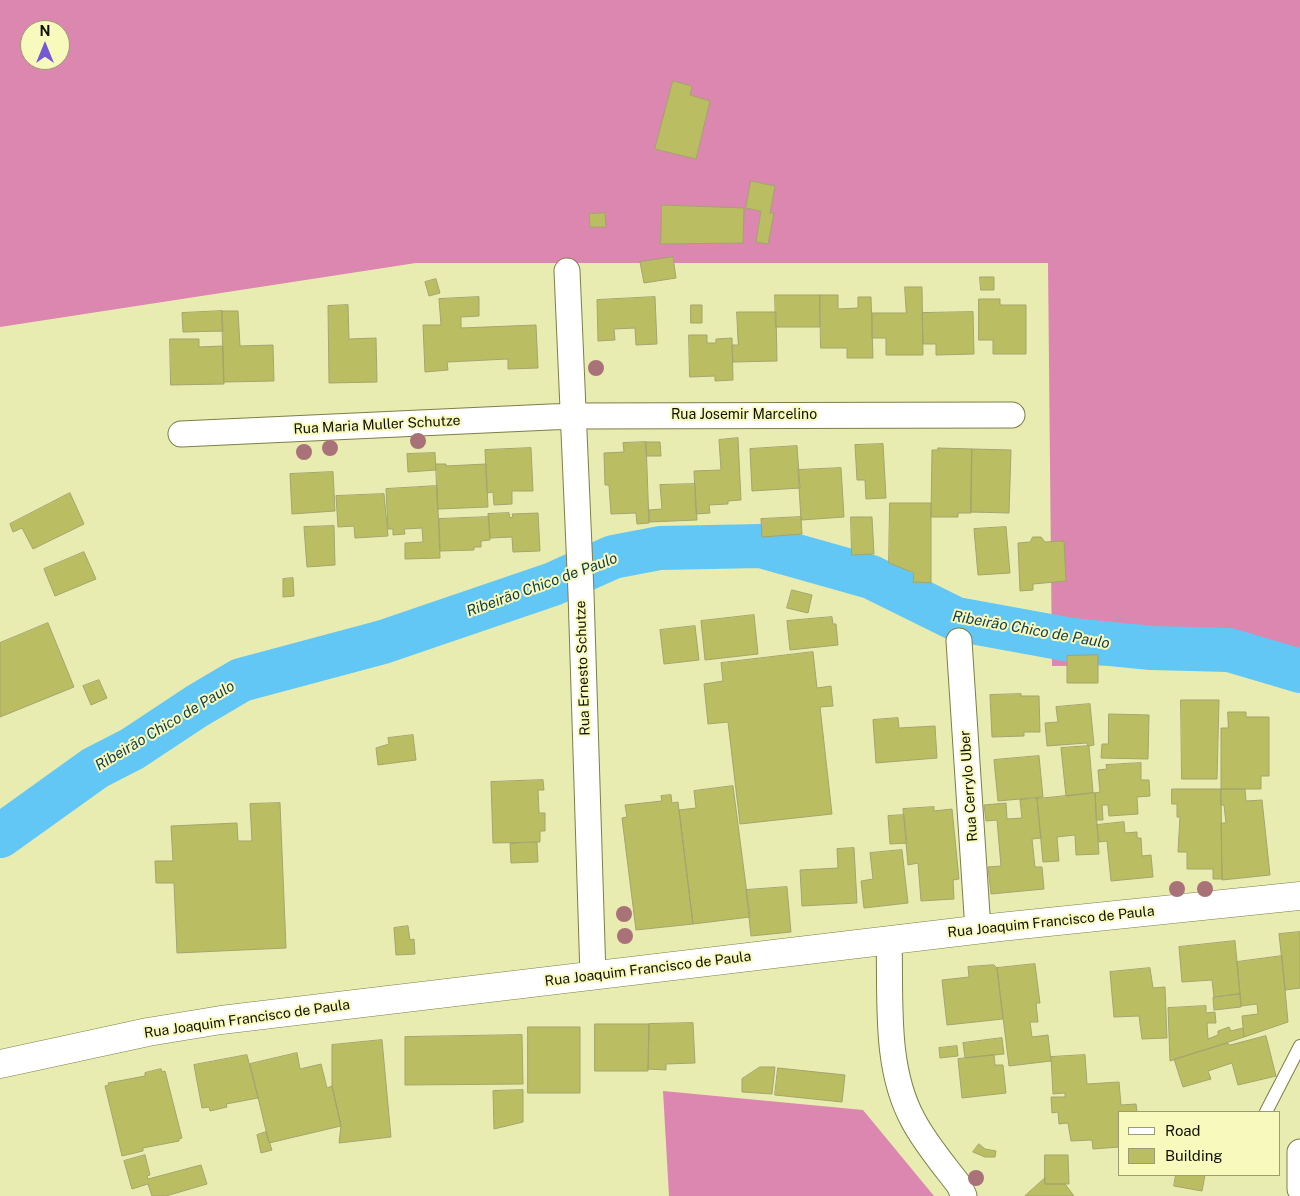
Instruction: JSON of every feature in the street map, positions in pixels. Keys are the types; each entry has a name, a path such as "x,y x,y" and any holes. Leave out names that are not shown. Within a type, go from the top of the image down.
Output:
{"main road":[{"name":"Rua Joaquim Francisco de Paula","path":"0,1064 148,1032 220,1020 890,940 1300,896"}],"street":[{"name":"Rua Ernesto Schutze","path":"567,271 581,593 592,976"},
{"name":"Rua Josemir Marcelino","path":"572,416 1012,415"},
{"name":"Rua Maria Muller Schutze","path":"181,434 572,416"},
{"name":"Rua Cerrylo Uber","path":"959,641 978,930"},
{"path":"890,940 896,1072 904,1101 913,1121 959,1185 964,1196"},
{"path":"1300,1152 1300,1189"}],"lane":[{"path":"1267,1111 1300,1046"}],"shaded area":[{"path":"0,0 1300,0 1300,663 1052,666 1048,263 416,263 0,327"},
{"path":"663,1091 863,1110 934,1196 669,1196"}],"building":[{"path":"673,81 692,86 690,95 710,101 696,159 655,149"},
{"path":"751,181 775,186 770,213 774,213 768,244 756,242 761,211 746,208"},
{"path":"662,205 744,208 743,243 661,244"},
{"path":"605,213 606,227 590,227 589,214"},
{"path":"673,257 676,278 644,283 640,262"},
{"path":"980,277 994,277 994,290 981,290"},
{"path":"436,279 440,293 429,296 425,282"},
{"path":"905,287 922,287 923,355 886,355 886,338 872,338 872,313 906,313"},
{"path":"775,295 820,295 820,327 776,327"},
{"path":"820,295 838,295 838,309 858,308 858,297 871,297 873,358 847,358 847,348 821,348"},
{"path":"479,297 479,316 461,317 461,328 536,325 538,368 508,369 508,359 447,362 448,370 425,372 423,325 441,325 439,299"},
{"path":"655,297 657,344 636,345 635,328 614,329 615,340 598,341 597,300"},
{"path":"979,299 1000,299 1000,305 1026,305 1026,354 993,354 993,340 979,340"},
{"path":"348,305 349,339 376,338 377,382 329,383 328,306"},
{"path":"691,305 702,305 702,323 691,323"},
{"path":"222,311 223,331 183,332 182,313"},
{"path":"222,311 238,311 240,346 273,345 274,381 224,382"},
{"path":"737,312 776,312 777,361 733,362 732,345 738,345"},
{"path":"973,312 974,354 936,355 936,344 923,344 922,313"},
{"path":"689,335 707,335 707,343 716,343 716,339 732,338 733,380 715,381 715,376 690,377"},
{"path":"170,339 199,339 199,347 223,346 224,384 171,385"},
{"path":"738,438 741,500 728,501 728,504 709,505 710,513 696,514 694,471 721,470 719,440"},
{"path":"646,442 649,523 637,524 636,513 611,514 609,485 605,485 604,453 624,452 623,443"},
{"path":"646,442 660,442 661,456 647,456"},
{"path":"883,444 886,498 866,499 865,480 857,480 855,445"},
{"path":"797,446 800,488 752,491 750,449"},
{"path":"531,448 533,491 512,491 512,504 494,505 493,492 487,493 485,450"},
{"path":"938,448 972,449 971,513 958,513 958,517 931,517 932,450 938,450"},
{"path":"972,449 1011,450 1009,513 971,512"},
{"path":"435,453 436,470 408,472 407,454"},
{"path":"436,464 446,464 446,466 486,464 488,507 438,509"},
{"path":"841,468 844,517 801,520 798,470"},
{"path":"333,472 335,511 292,514 290,474"},
{"path":"695,484 697,520 649,522 649,510 662,509 660,485"},
{"path":"437,486 440,558 405,559 405,543 423,542 422,528 404,529 405,534 393,535 393,529 388,529 386,489"},
{"path":"70,493 84,524 33,549 22,528 13,532 10,524"},
{"path":"384,494 388,536 355,538 354,526 338,527 336,496"},
{"path":"890,503 931,503 931,583 913,582 914,573 889,563"},
{"path":"509,513 510,518 513,517 512,514 538,513 540,551 513,552 512,537 490,538 488,514"},
{"path":"489,517 490,540 481,541 481,547 474,547 474,550 440,551 439,519"},
{"path":"801,517 802,534 762,537 761,519"},
{"path":"851,517 872,517 874,554 852,555"},
{"path":"334,526 335,565 307,567 304,527"},
{"path":"1006,527 1010,573 978,575 974,529"},
{"path":"1033,537 1041,537 1045,542 1064,541 1066,581 1033,584 1033,590 1020,591 1018,543 1030,542"},
{"path":"84,552 96,579 55,596 44,569"},
{"path":"293,578 294,596 283,597 283,579"},
{"path":"792,590 812,595 808,613 787,608"},
{"path":"754,615 758,654 705,660 701,621"},
{"path":"832,617 833,624 836,624 838,645 790,650 787,621"},
{"path":"48,623 74,687 0,717 0,643"},
{"path":"695,626 699,660 664,664 660,630"},
{"path":"813,652 817,688 831,686 833,706 820,707 832,814 740,824 728,722 708,724 704,684 723,681 721,663"},
{"path":"1098,655 1098,683 1067,683 1067,656"},
{"path":"99,680 107,698 91,705 83,686"},
{"path":"1021,694 1021,696 1039,696 1040,732 1024,732 1024,736 992,737 990,695"},
{"path":"1181,700 1219,700 1217,779 1182,779"},
{"path":"1090,704 1094,745 1088,746 1087,743 1047,746 1045,723 1058,722 1056,707"},
{"path":"1228,712 1246,712 1246,717 1269,717 1269,776 1261,776 1261,789 1221,789 1221,728 1228,728"},
{"path":"1109,714 1149,715 1148,759 1101,758 1102,744 1108,744"},
{"path":"898,718 899,728 935,726 937,758 876,763 873,720"},
{"path":"413,735 416,760 378,765 376,748 389,744 388,738"},
{"path":"1089,746 1093,793 1066,796 1061,748"},
{"path":"1039,756 1043,797 998,801 994,760"},
{"path":"1141,763 1141,780 1149,780 1150,796 1137,797 1138,814 1109,816 1108,805 1102,805 1103,820 1096,820 1095,793 1100,792 1098,770 1107,769 1106,765"},
{"path":"543,780 544,790 538,790 539,813 545,813 545,831 540,831 540,842 493,843 491,782"},
{"path":"733,786 750,917 693,924 679,810 696,808 694,791"},
{"path":"1172,789 1221,789 1222,879 1213,879 1213,869 1187,869 1187,852 1178,852 1180,817 1177,817 1177,804 1172,804"},
{"path":"1221,789 1245,789 1246,801 1262,800 1270,875 1222,880 1221,823 1226,823 1224,805 1221,805"},
{"path":"1095,793 1099,854 1076,855 1075,835 1057,837 1059,861 1043,862 1037,799"},
{"path":"671,795 672,803 678,802 693,924 636,930 622,818 627,817 625,805 662,801 661,796"},
{"path":"1037,799 1041,838 1032,839 1035,867 1042,867 1044,889 991,894 988,867 1001,866 997,820 986,821 984,805 1006,803 1007,819 1022,818 1020,800"},
{"path":"280,803 286,948 177,953 174,883 156,883 155,861 173,861 171,826 237,823 238,841 252,841 250,804"},
{"path":"934,807 934,811 952,809 959,879 953,880 954,899 921,901 918,863 908,865 903,809"},
{"path":"904,815 907,843 890,844 888,816"},
{"path":"1124,822 1125,833 1137,832 1137,838 1141,838 1142,856 1151,855 1153,877 1111,881 1107,841 1099,842 1097,825"},
{"path":"537,843 538,862 511,863 510,844"},
{"path":"854,848 857,903 802,906 800,870 838,868 837,849"},
{"path":"902,850 908,903 864,908 861,881 873,879 870,853"},
{"path":"787,887 791,932 751,936 746,890"},
{"path":"408,926 410,940 414,939 415,954 396,955 394,928"},
{"path":"1300,932 1300,988 1285,990 1279,934"},
{"path":"1235,941 1240,994 1214,997 1212,980 1182,982 1179,947"},
{"path":"1282,956 1288,1022 1244,1037 1242,1016 1258,1014 1257,1004 1241,1006 1237,962"},
{"path":"1035,964 1040,1003 1036,1003 1038,1022 1030,1022 1032,1037 1048,1035 1051,1061 1009,1066 997,968"},
{"path":"994,965 997,968 1003,1019 947,1025 942,980 969,977 968,967"},
{"path":"1150,968 1153,988 1165,987 1167,1038 1142,1039 1139,1016 1114,1017 1110,972"},
{"path":"1240,994 1241,1007 1214,1010 1213,998"},
{"path":"1206,1006 1206,1013 1215,1012 1216,1023 1207,1023 1208,1039 1218,1035 1218,1031 1229,1027 1231,1031 1243,1028 1244,1037 1170,1061 1168,1008"},
{"path":"693,1023 695,1063 666,1064 666,1070 648,1069 649,1024"},
{"path":"595,1024 649,1024 648,1071 595,1071"},
{"path":"528,1027 580,1027 580,1093 528,1093"},
{"path":"522,1035 523,1084 405,1085 405,1037"},
{"path":"1266,1036 1276,1076 1238,1085 1232,1063 1208,1071 1211,1079 1183,1087 1174,1059 1228,1043 1229,1045"},
{"path":"1002,1038 1004,1054 965,1058 963,1043"},
{"path":"382,1040 391,1137 339,1143 341,1126 332,1086 332,1045"},
{"path":"957,1046 958,1056 940,1058 939,1048"},
{"path":"297,1053 300,1069 321,1064 327,1088 332,1086 341,1126 269,1143 250,1064"},
{"path":"247,1055 258,1098 226,1104 227,1107 210,1111 209,1107 202,1108 194,1065"},
{"path":"994,1055 995,1065 1003,1065 1006,1093 962,1098 958,1059"},
{"path":"1085,1055 1087,1084 1119,1082 1121,1105 1136,1104 1137,1111 1118,1111 1118,1147 1093,1149 1092,1140 1071,1141 1068,1123 1059,1124 1058,1112 1052,1113 1051,1097 1065,1097 1065,1093 1053,1094 1051,1057"},
{"path":"760,1067 775,1067 772,1094 742,1092 742,1079"},
{"path":"778,1068 845,1075 842,1102 775,1095"},
{"path":"161,1069 162,1072 165,1071 182,1138 179,1141 143,1148 143,1151 122,1156 105,1086 109,1085 108,1083 145,1076 145,1073"},
{"path":"523,1090 523,1122 494,1129 493,1091"},
{"path":"266,1132 272,1150 261,1153 257,1135"},
{"path":"979,1144 985,1149 996,1151 995,1157 985,1157 973,1152"},
{"path":"145,1155 150,1175 147,1176 148,1179 201,1165 207,1184 166,1196 152,1196 148,1184 132,1189 124,1161"},
{"path":"1045,1155 1068,1155 1069,1184 1045,1184"},
{"path":"1176,1176 1205,1176 1202,1191 1174,1186"},
{"path":"1045,1178 1045,1184 1065,1184 1074,1196 1025,1196"}],"waterway":[{"name":"Ribeirão Chico de Paulo","path":"0,836 95,768 132,749 197,706 241,680 383,642 553,584 613,557 660,548 761,546 871,577 956,619 1071,640 1151,648 1229,650 1300,671"}]}
